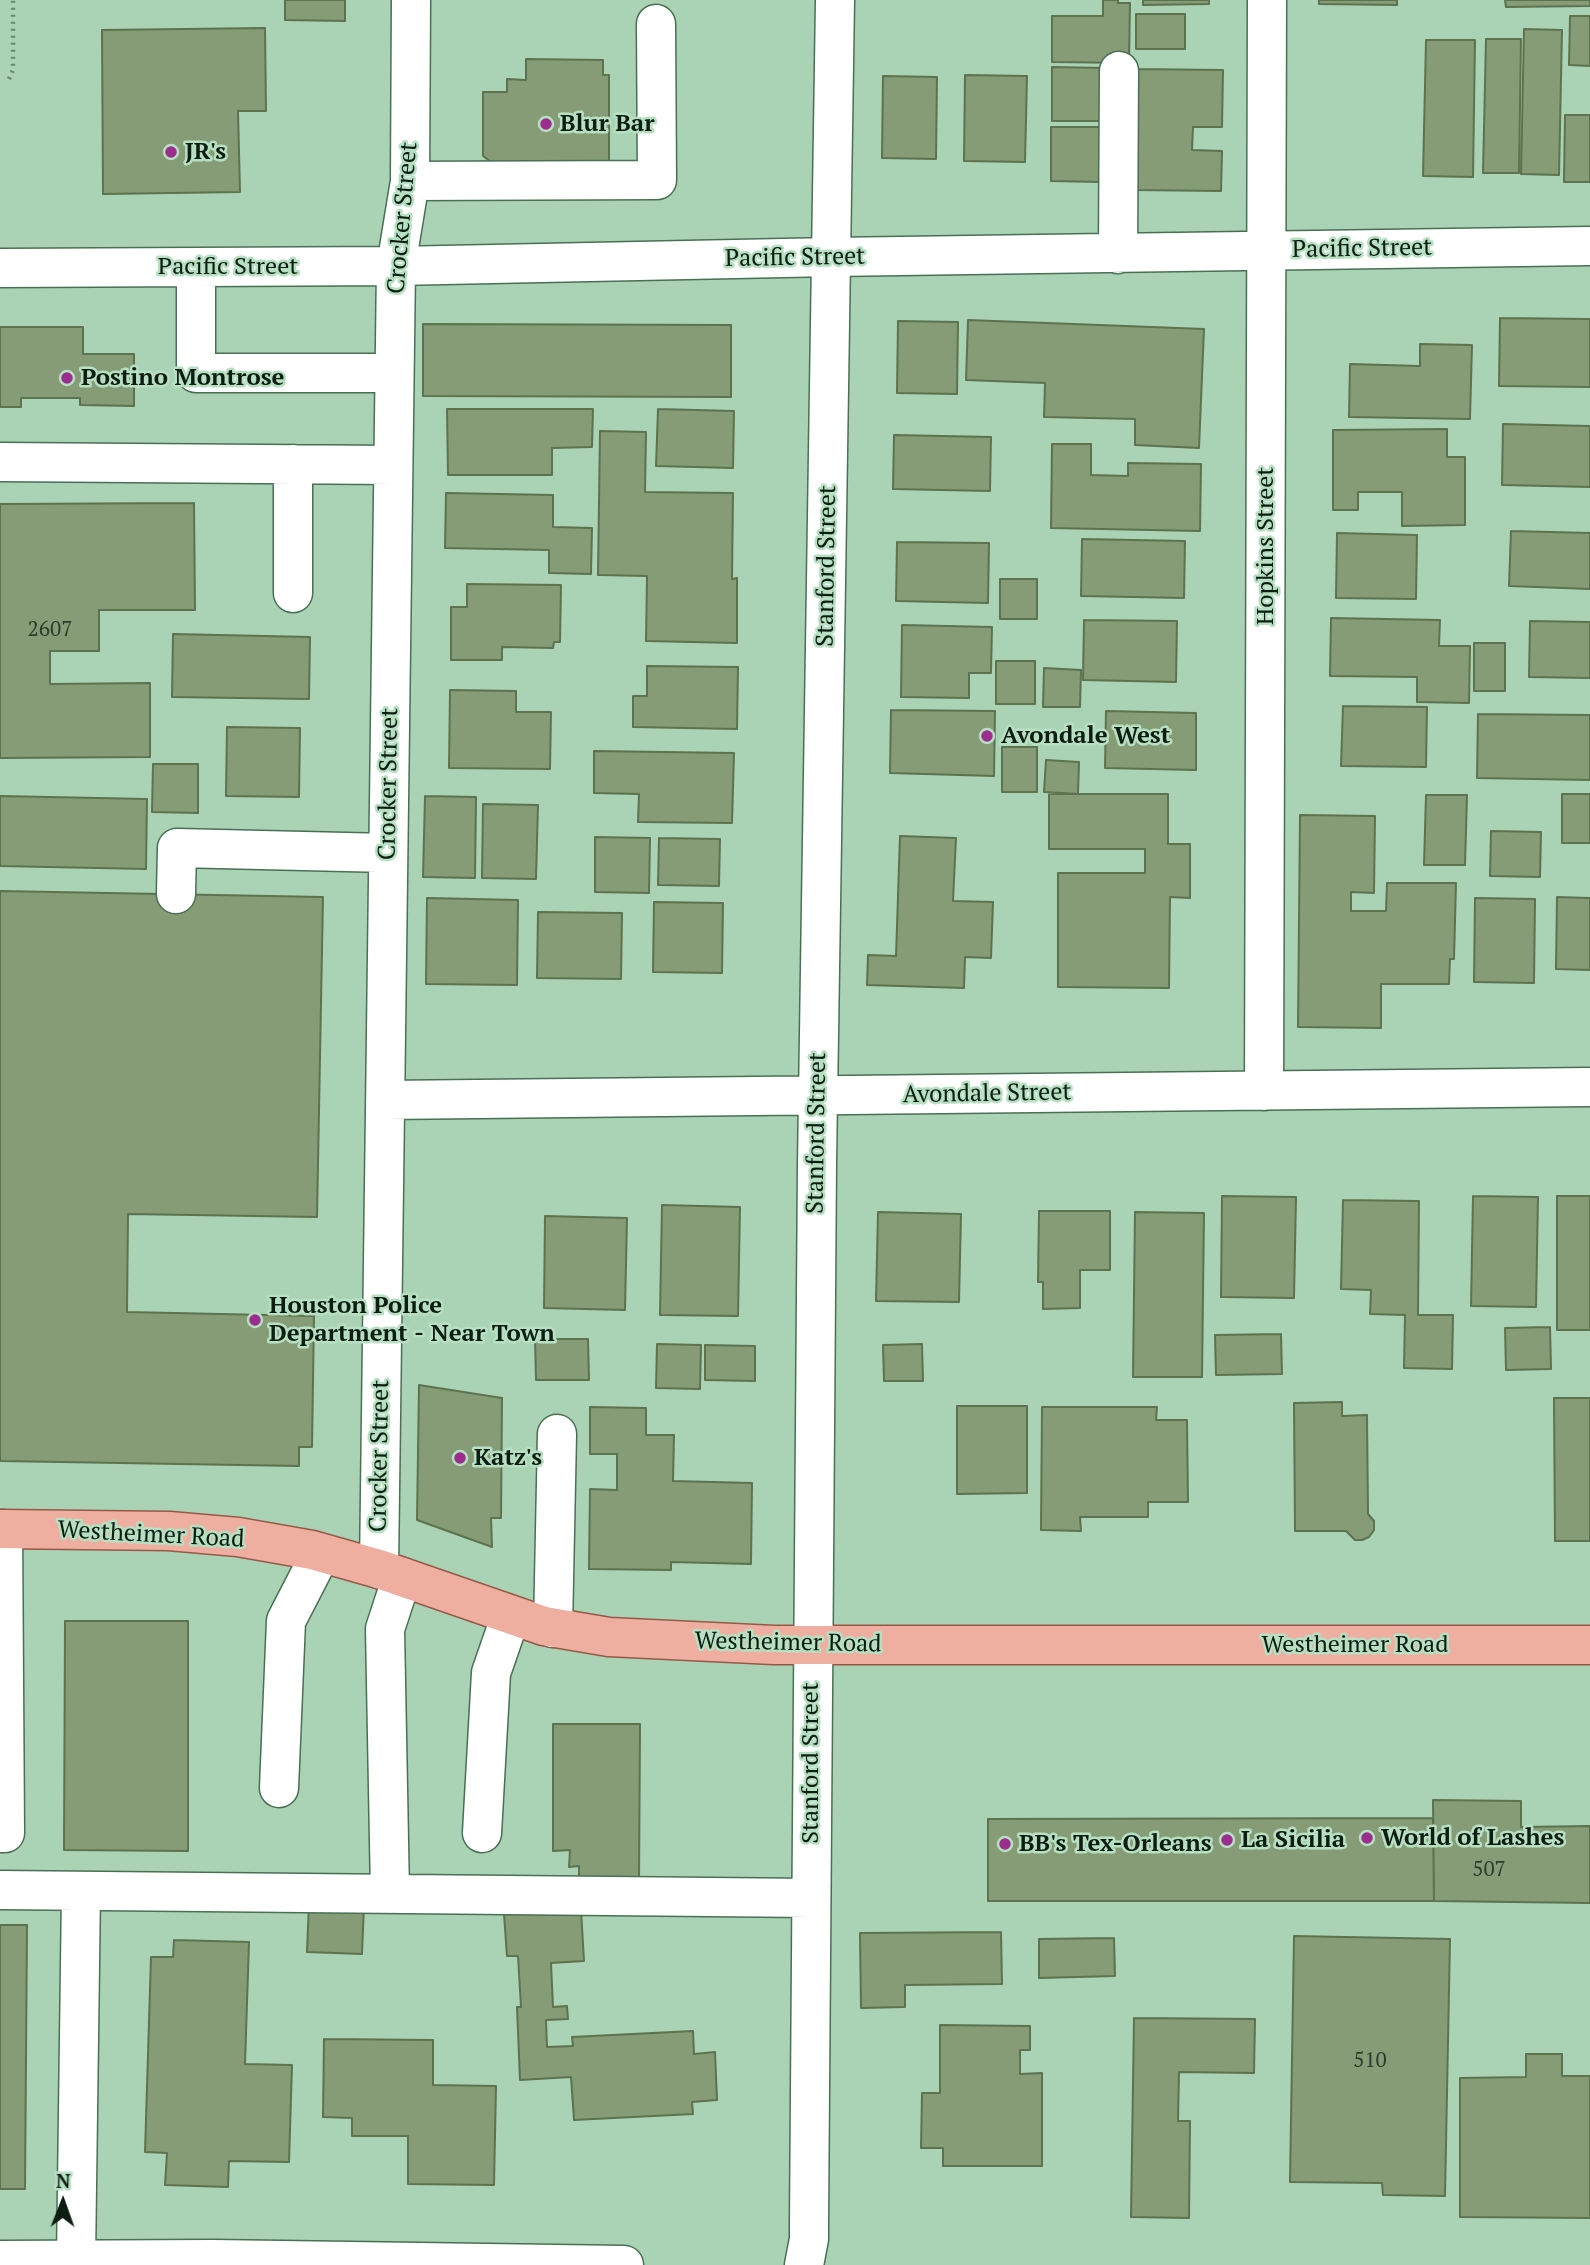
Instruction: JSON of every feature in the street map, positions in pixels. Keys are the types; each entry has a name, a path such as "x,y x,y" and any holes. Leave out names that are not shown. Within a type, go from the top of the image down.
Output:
{"main road":[{"name":"Westheimer Road","path":"1,1529 169,1531 238,1536 321,1553 390,1573 553,1628 609,1637 812,1645 1590,1645"}],"street":[{"name":"Crocker Street","path":"390,1894 385,1629 390,1573 385,1100 396,266 410,181 411,0"},
{"name":"Stanford Street","path":"804,2265 809,2239 818,1095 835,0"},
{"name":"Hopkins Street","path":"1264,1091 1267,0"},
{"path":"410,181 657,180 656,24"},
{"path":"1118,254 1119,71"},
{"name":"Pacific Street","path":"0,268 396,266 1590,246"},
{"path":"196,268 196,373 394,373"},
{"path":"0,462 393,465"},
{"path":"293,464 293,593"},
{"path":"176,894 177,848 388,853"},
{"name":"Avondale Street","path":"385,1100 1590,1087"},
{"path":"553,1628 557,1434"},
{"path":"0,1833 5,1833 1,1529"},
{"path":"279,1788 286,1621 321,1553"},
{"path":"482,1833 491,1673 511,1615"},
{"path":"0,1890 811,1898"},
{"path":"76,2260 81,1891"},
{"path":"0,2260 624,2265"}],"path":[{"path":"9,79 13,70 13,0"}],"building":[{"path":"285,0 345,0 345,21 285,20"},
{"path":"1103,0 1130,3 1129,63 1052,62 1052,16 1103,16"},
{"path":"1143,0 1209,0 1209,4 1143,5"},
{"path":"1319,0 1397,0 1397,5 1319,4"},
{"path":"1505,0 1590,0 1590,6 1506,7"},
{"path":"1136,14 1185,14 1185,49 1136,49"},
{"path":"1570,16 1590,16 1590,66 1569,65"},
{"name":"JR's","path":"265,28 266,111 238,111 240,192 103,194 102,30"},
{"path":"1524,29 1562,30 1559,175 1521,174"},
{"path":"1486,39 1521,39 1519,173 1483,173"},
{"path":"1426,40 1475,40 1473,177 1423,176"},
{"name":"Blur Bar","path":"526,59 603,60 603,75 609,75 609,163 491,162 483,156 483,92 507,92 507,79 526,80"},
{"path":"1052,67 1107,68 1101,121 1052,121"},
{"path":"1135,69 1223,70 1222,127 1193,127 1192,150 1222,151 1221,191 1133,190"},
{"path":"965,75 1027,76 1025,162 964,161"},
{"path":"883,76 937,77 936,159 882,158"},
{"path":"1565,115 1590,115 1590,182 1564,182"},
{"path":"1051,127 1106,127 1100,182 1051,181"},
{"path":"1500,318 1590,319 1590,387 1499,386"},
{"path":"968,320 1204,329 1199,448 1135,445 1135,419 1044,417 1045,383 966,380"},
{"path":"898,321 958,322 957,394 897,393"},
{"path":"423,324 731,325 731,397 423,396"},
{"name":"Postino Montrose","path":"0,327 83,327 83,354 134,354 134,406 80,405 80,398 21,398 21,407 0,407"},
{"path":"1420,344 1472,345 1470,419 1349,417 1350,364 1420,366"},
{"path":"447,409 593,409 592,447 552,448 552,475 448,475"},
{"path":"658,409 734,411 733,468 656,466"},
{"path":"1503,424 1590,426 1590,487 1502,485"},
{"path":"1447,429 1447,457 1465,457 1465,525 1402,526 1402,492 1358,492 1358,510 1333,510 1333,430"},
{"path":"600,431 646,432 645,492 733,493 732,579 737,578 737,643 646,641 647,576 598,575"},
{"path":"894,435 991,437 990,491 893,489"},
{"path":"1052,444 1091,444 1091,475 1128,476 1128,463 1201,464 1200,531 1051,528"},
{"path":"446,493 553,495 553,527 592,528 591,574 549,573 549,550 445,548"},
{"path":"194,503 195,610 99,610 99,651 50,651 50,684 150,683 150,757 0,758 0,504"},
{"path":"1511,531 1590,533 1590,589 1509,586"},
{"path":"1337,533 1417,535 1416,599 1336,598"},
{"path":"1082,539 1185,541 1184,598 1081,596"},
{"path":"897,542 989,543 988,603 896,601"},
{"path":"1000,579 1037,579 1037,619 1000,619"},
{"path":"467,584 561,585 560,642 554,642 553,648 502,647 502,660 451,660 451,607 467,607"},
{"path":"1331,618 1440,620 1439,646 1470,646 1469,703 1417,702 1417,677 1330,676"},
{"path":"1084,620 1177,621 1176,682 1083,680"},
{"path":"1530,621 1590,622 1590,678 1529,677"},
{"path":"902,625 992,627 991,673 969,673 969,698 901,697"},
{"path":"173,634 310,637 309,699 172,697"},
{"path":"1474,643 1505,643 1505,691 1474,691"},
{"path":"996,661 1035,661 1035,704 996,704"},
{"path":"647,666 738,667 737,729 633,727 633,696 647,696"},
{"path":"1044,668 1081,670 1080,707 1043,707"},
{"path":"450,690 516,691 516,712 551,712 550,769 449,768"},
{"path":"1343,706 1427,707 1426,767 1341,766"},
{"path":"891,710 995,711 994,776 890,773"},
{"path":"1106,711 1196,713 1196,770 1105,768"},
{"path":"1478,714 1590,715 1590,780 1477,778"},
{"path":"227,727 300,728 299,797 226,796"},
{"path":"1002,747 1037,747 1037,792 1002,792"},
{"path":"594,751 734,753 732,823 638,822 639,794 594,793"},
{"path":"1046,760 1079,762 1078,794 1044,792"},
{"path":"153,764 198,764 198,813 152,812"},
{"path":"1049,794 1168,794 1168,844 1190,844 1190,898 1170,897 1169,988 1058,987 1058,873 1145,873 1145,849 1049,849"},
{"path":"1562,794 1590,794 1590,843 1562,843"},
{"path":"1426,795 1467,795 1465,865 1424,865"},
{"path":"0,796 147,799 146,869 0,866"},
{"path":"425,796 476,797 475,878 423,877"},
{"path":"483,804 538,805 536,879 482,878"},
{"path":"1300,815 1375,816 1374,893 1351,892 1351,911 1386,911 1387,883 1456,883 1454,959 1450,959 1449,984 1381,984 1381,1028 1298,1027"},
{"path":"1491,831 1541,832 1540,877 1490,876"},
{"path":"900,836 956,838 953,901 993,902 991,958 965,957 964,988 867,985 868,955 896,956"},
{"path":"595,837 650,838 649,893 595,892"},
{"path":"659,838 720,839 719,886 658,885"},
{"path":"0,891 323,897 317,1217 128,1214 127,1312 314,1316 312,1447 299,1447 299,1466 0,1461"},
{"path":"1557,897 1590,898 1590,970 1556,969"},
{"path":"427,898 518,900 517,985 426,984"},
{"path":"1475,898 1535,899 1534,983 1474,982"},
{"path":"654,902 723,903 722,973 653,972"},
{"path":"538,912 622,913 621,979 537,978"},
{"path":"1222,1196 1296,1197 1294,1298 1221,1297"},
{"path":"1473,1196 1538,1197 1536,1307 1471,1306"},
{"path":"1557,1196 1590,1196 1590,1330 1557,1330"},
{"path":"1343,1200 1419,1201 1418,1315 1453,1315 1452,1369 1404,1368 1405,1315 1370,1314 1371,1290 1341,1289"},
{"path":"662,1205 740,1207 738,1316 660,1315"},
{"path":"1039,1211 1110,1211 1110,1270 1080,1270 1080,1308 1043,1309 1043,1282 1038,1282"},
{"path":"878,1212 961,1214 959,1302 876,1301"},
{"path":"1135,1212 1204,1213 1202,1377 1133,1377"},
{"path":"545,1216 627,1218 625,1310 544,1308"},
{"path":"1550,1327 1551,1369 1506,1370 1505,1328"},
{"path":"1281,1334 1282,1374 1216,1375 1215,1335"},
{"path":"535,1339 588,1339 589,1380 536,1380"},
{"path":"657,1344 701,1345 700,1389 656,1388"},
{"path":"922,1344 923,1381 884,1381 883,1345"},
{"path":"705,1345 755,1346 755,1381 705,1380"},
{"name":"Katz's","path":"419,1385 502,1398 501,1518 491,1518 492,1547 417,1520"},
{"path":"1554,1398 1590,1398 1590,1541 1555,1541"},
{"path":"1342,1402 1342,1416 1367,1415 1368,1514 1374,1521 1374,1530 1369,1537 1362,1540 1355,1540 1346,1531 1295,1531 1294,1403"},
{"path":"957,1406 1027,1406 1027,1493 957,1494"},
{"path":"590,1407 646,1408 646,1435 674,1435 673,1481 752,1483 751,1564 671,1562 671,1570 589,1569 590,1489 617,1490 617,1454 590,1454"},
{"path":"1042,1407 1157,1407 1156,1420 1187,1420 1188,1502 1148,1502 1148,1517 1080,1517 1081,1531 1041,1530"},
{"path":"65,1621 188,1621 188,1851 64,1850"},
{"path":"553,1724 640,1724 639,1884 579,1884 579,1866 569,1867 570,1850 553,1851"},
{"path":"1433,1800 1521,1801 1521,1827 1590,1826 1590,1903 1434,1901"},
{"path":"1433,1818 1434,1901 988,1901 988,1819"},
{"path":"309,1902 364,1904 362,1954 307,1952"},
{"path":"581,1910 584,1961 551,1963 553,2007 567,2006 568,2019 546,2020 547,2047 573,2046 572,2037 693,2031 694,2054 715,2052 717,2100 692,2102 693,2114 574,2120 571,2077 520,2080 517,2007 521,2007 518,1956 507,1956 504,1914"},
{"path":"0,1925 27,1925 25,2189 0,2189"},
{"path":"1001,1932 1002,1984 905,1985 905,2007 861,2008 860,1933"},
{"path":"1294,1936 1450,1939 1445,2196 1383,2195 1382,2183 1290,2182"},
{"path":"1114,1938 1115,1976 1039,1978 1039,1939"},
{"path":"174,1940 249,1942 245,2064 292,2065 289,2162 229,2161 228,2187 165,2185 167,2153 145,2152 151,1957 173,1957"},
{"path":"1134,2018 1255,2019 1254,2073 1179,2072 1178,2121 1190,2121 1189,2218 1131,2217"},
{"path":"940,2025 1030,2026 1030,2050 1020,2050 1020,2074 1042,2073 1042,2166 943,2166 943,2148 921,2148 922,2093 940,2093"},
{"path":"324,2039 433,2040 433,2085 496,2086 494,2185 408,2184 408,2136 352,2136 352,2118 323,2117"},
{"path":"1526,2054 1562,2054 1562,2076 1590,2076 1590,2218 1460,2217 1460,2078 1526,2077"}],"place":[{"name":"Blur Bar","path":"546,124"},
{"name":"JR's","path":"171,152"},
{"name":"Postino Montrose","path":"67,378"},
{"name":"Avondale West","path":"987,736"},
{"name":"Houston Police Department - Near Town","path":"255,1320"},
{"name":"Katz's","path":"460,1458"},
{"name":"World of Lashes","path":"1367,1838"},
{"name":"La Sicilia","path":"1227,1840"},
{"name":"BB's Tex-Orleans","path":"1005,1844"}]}
